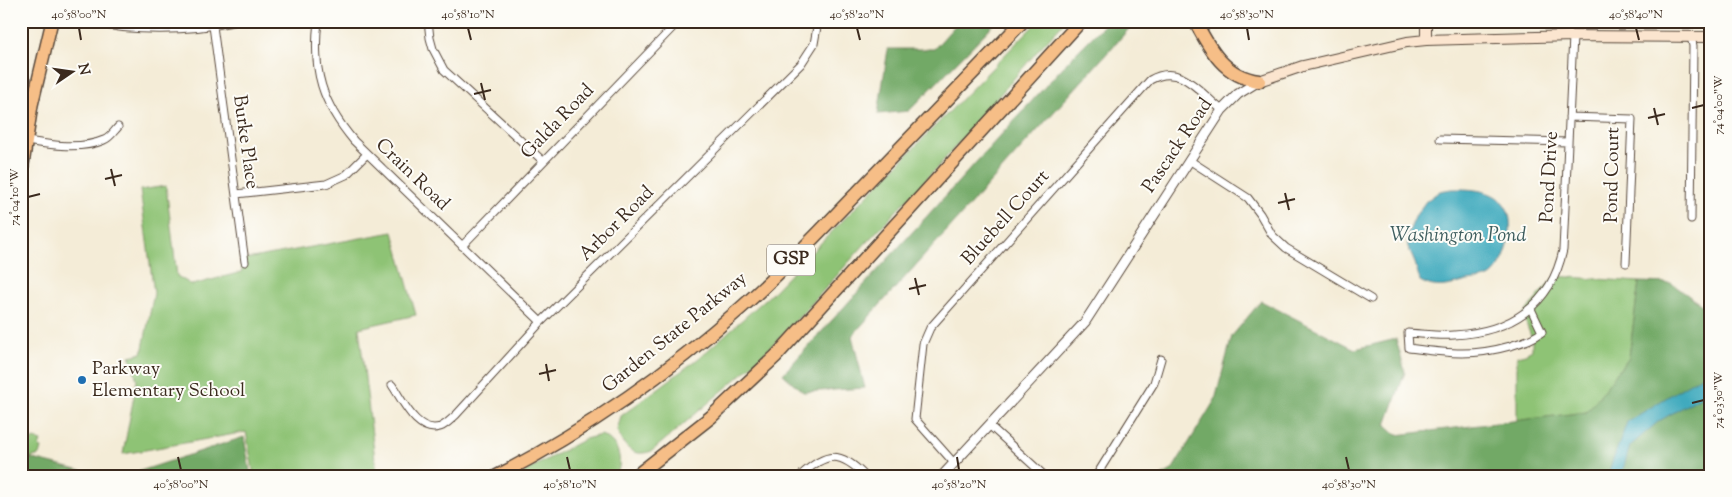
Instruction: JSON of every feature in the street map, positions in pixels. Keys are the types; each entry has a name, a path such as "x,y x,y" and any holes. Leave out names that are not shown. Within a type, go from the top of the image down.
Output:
{"highway":[{"name":"Garden State Parkway","path":"497,476 551,447 614,407 721,326 786,265 1023,21"},
{"name":"GSP","path":"636,476 711,418 776,356 1081,21"},
{"path":"1195,21 1209,45 1228,69 1238,76 1260,81"}],"main road":[{"path":"21,178 36,87 52,21"},
{"path":"1426,21 1426,40"},
{"name":"Pascack Road","path":"1260,81 1303,66 1399,44 1426,40 1573,36 1711,36"}],"street":[{"path":"82,21 139,29 212,26 238,21"},
{"name":"Crain Road","path":"318,21 315,49 320,80 326,98 343,129 541,322"},
{"path":"428,21 433,49 444,70 543,161"},
{"path":"662,21 670,30"},
{"name":"Galda Road","path":"462,246 679,21"},
{"name":"Arbor Road","path":"392,385 420,424 430,429 442,427 462,408 541,322 801,64 814,44 818,21"},
{"name":"Burke Place","path":"212,26 245,262"},
{"name":"Pond Drive","path":"1531,309 1542,332 1532,339 1488,352 1455,354 1409,348 1408,333 1438,335 1472,333 1508,322 1531,309 1549,288 1560,264 1563,250 1573,36"},
{"path":"1691,36 1693,46 1691,219"},
{"name":"Bluebell Court","path":"954,462 915,419 923,344 930,328 1150,80 1164,74 1179,77 1196,85 1222,110"},
{"name":"Pascack Road","path":"942,476 1085,322 1222,110 1238,94 1260,81"},
{"name":"Pond Court","path":"1569,117 1632,119 1626,263"},
{"path":"27,141 85,144 106,140 118,127"},
{"path":"1440,139 1568,142"},
{"path":"236,194 331,182 346,175 367,154"},
{"path":"1189,160 1248,198 1278,242 1371,299"},
{"path":"1096,476 1154,383 1161,359"},
{"path":"989,425 1045,476"},
{"path":"800,476 815,462 831,457 847,460 854,464 865,476"}],"green space":[{"path":"959,21 997,21 909,111 878,114 888,49 934,49"},
{"path":"1038,21 1065,21 936,169 806,310 755,363 652,451 639,453 630,450 617,430 621,416 699,358 769,296"},
{"path":"1108,21 1136,21 852,336 865,388 803,392 783,374 1072,57"},
{"path":"166,186 177,276 192,285 242,272 241,260 393,232 416,315 359,328 377,476 254,476 246,432 123,454 137,380 130,356 142,353 154,293 140,190"},
{"path":"1555,276 1639,282 1629,357 1587,412 1517,421 1517,356 1532,350 1532,339 1523,315"},
{"path":"1639,282 1671,283 1703,306 1711,304 1711,476 1161,476 1172,470 1215,400 1232,336 1261,301 1355,349 1396,339 1405,372 1386,425 1397,435 1587,412 1629,357"},
{"path":"601,435 612,442 618,452 619,464 616,476 516,476 585,439"},
{"path":"244,437 251,476 125,476"},
{"path":"34,439 41,441 39,447 42,448 40,455 29,458 25,451 25,446"},
{"path":"21,456 101,476 21,476"}],"water":[{"name":"Washington Pond","path":"1451,189 1477,190 1497,197 1509,213 1508,245 1501,262 1490,276 1447,286 1431,286 1420,281 1408,247 1407,236 1416,215 1426,201 1440,191"},
{"path":"1711,370 1711,391 1659,421 1630,446 1621,476 1607,476 1627,422"}],"place":[{"name":"Parkway Elementary School","path":"82,380"}]}
